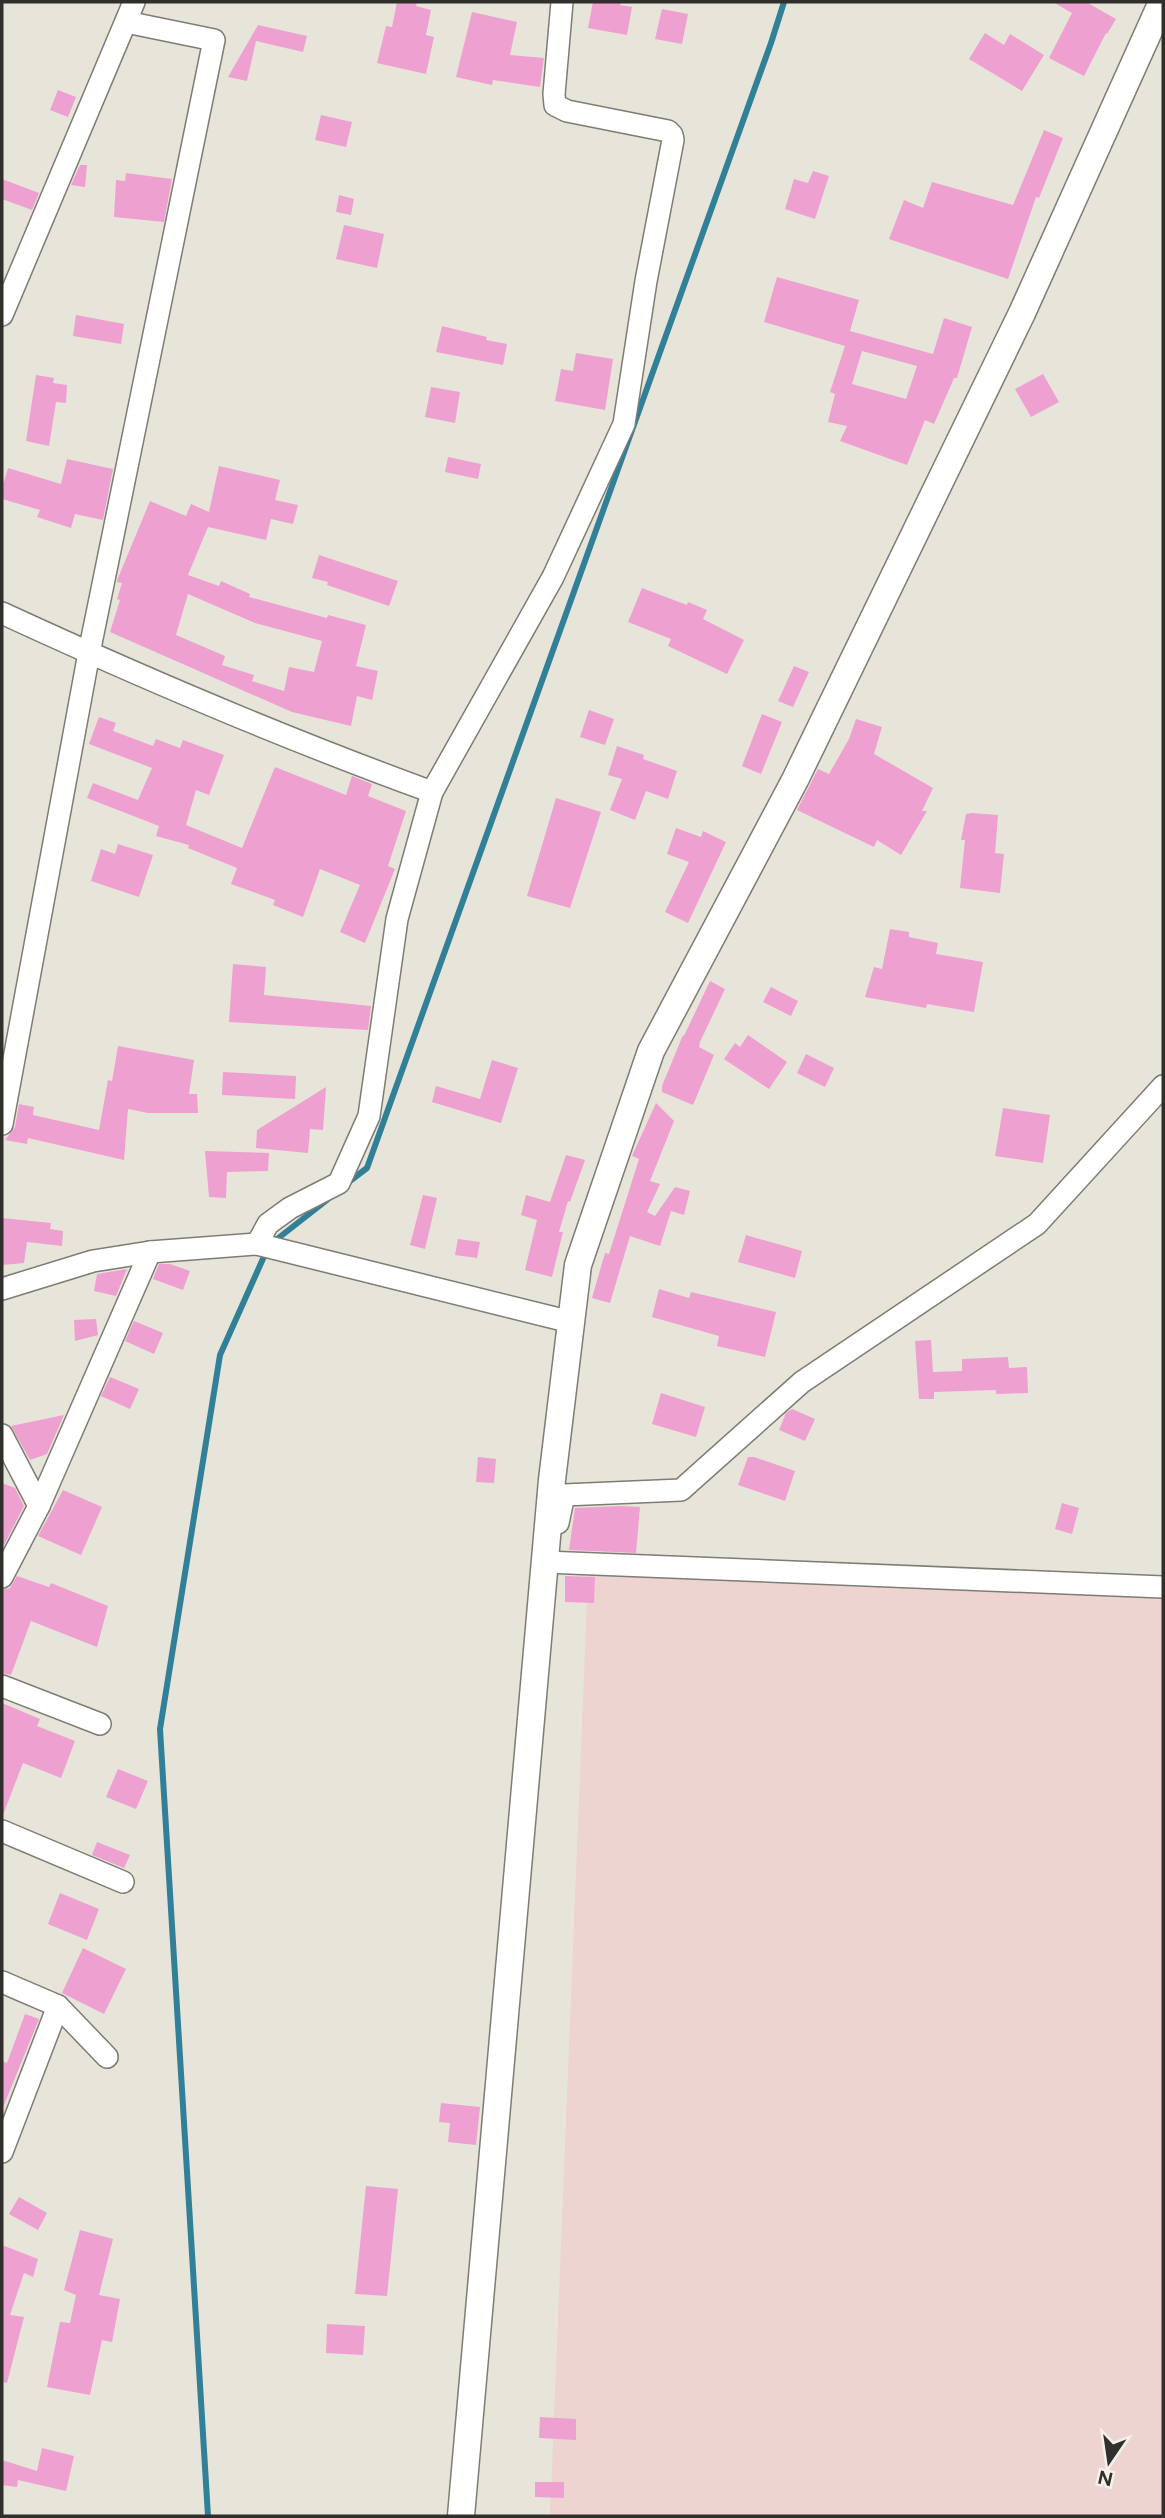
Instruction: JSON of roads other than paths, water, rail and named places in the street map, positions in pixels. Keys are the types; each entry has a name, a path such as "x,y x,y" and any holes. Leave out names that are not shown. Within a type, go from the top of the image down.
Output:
{"street":[{"path":"257,1244 268,1224 290,1208 340,1183 369,1116 397,919 432,792 553,577 624,424 646,281 673,140 668,131 567,111 555,105 562,2"},
{"path":"461,2516 548,1562 552,1479 578,1265 651,1051 795,780 1004,350 1162,2"},
{"path":"2,315 130,12 214,40 89,653 2,1125"},
{"path":"2,613 89,653 347,761 432,792"},
{"path":"548,1562 564,1495 681,1490 802,1382 1037,1224 1163,1086"},
{"path":"2,1289 93,1261 149,1252 257,1244 571,1322"},
{"path":"2,1577 39,1506 149,1252"},
{"path":"2,1435 39,1506"},
{"path":"548,1562 1163,1587"},
{"path":"2,1686 100,1724"},
{"path":"2,1831 123,1882"},
{"path":"2,1982 58,2006 107,2057"},
{"path":"4,2140 58,2006"}],"waterway":[{"path":"346,1184 367,1168 784,2"},
{"path":"272,1243 327,1200"},
{"path":"208,2516 160,1729 220,1355 266,1252"}]}
